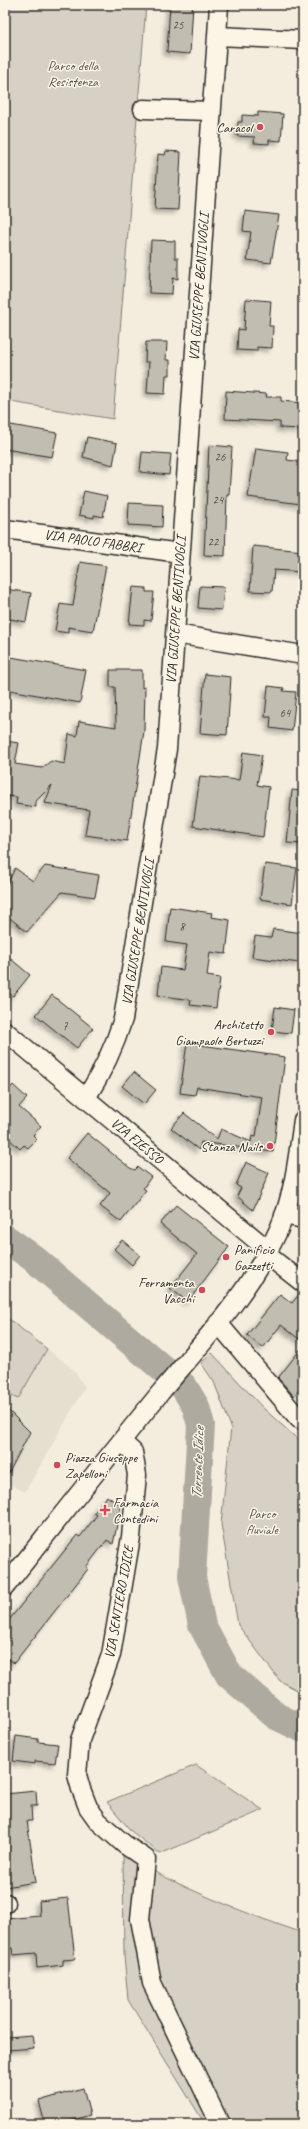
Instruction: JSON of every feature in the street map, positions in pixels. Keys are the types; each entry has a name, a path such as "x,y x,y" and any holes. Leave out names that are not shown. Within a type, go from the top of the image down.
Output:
{"street":[{"name":"VIA GIUSEPPE BENTIVOGLI","path":"86,1098 113,1051 124,1019 167,749 219,5"},
{"path":"217,36 302,40"},
{"path":"143,109 211,111"},
{"name":"VIA PAOLO FABBRI","path":"5,529 180,553"},
{"path":"175,634 303,655"},
{"name":"VIA FIESSO","path":"5,1031 303,1283"},
{"path":"5,1587 121,1441 216,1326 253,1277 267,1252 284,1215 301,1154 303,1120"},
{"path":"284,1215 303,1219"},
{"path":"216,1326 302,1416"},
{"name":"VIA SENTIERO IDICE","path":"121,1441 133,1452 137,1475 131,1537 111,1655 80,1740 77,1774 88,1806 98,1822 146,1859 140,1918 152,1983 220,2124"}],"shaded area":[{"path":"5,1316 73,1369 85,1387 25,1492 5,1482"}],"green space":[{"name":"Parco della Resistenza","path":"5,5 146,5 113,419 5,401"},
{"path":"5,1316 47,1349 18,1399 5,1393"},
{"name":"Parco fluviale","path":"212,1353 263,1408 303,1444 303,1693 280,1681 238,1625 221,1524 231,1427 214,1382 201,1363"},
{"path":"196,1765 263,1810 160,1854 131,1831 107,1802"},
{"path":"123,1854 166,1878 211,1898 257,1917 303,1933 303,2124 205,2124 128,2000 124,1955"}],"building":[{"path":"170,5 193,5 190,54 167,52"},
{"name":"Caracol","path":"258,112 283,114 281,141 269,140 269,144 254,143 255,137 237,136 238,122 242,122 242,115 258,116"},
{"path":"166,151 181,152 178,210 155,209 158,154 165,155"},
{"path":"245,211 279,215 271,263 247,260 251,232 243,231"},
{"path":"151,240 175,241 175,258 178,258 178,279 173,278 172,294 149,293"},
{"path":"246,299 271,301 269,326 273,326 272,348 257,347 257,351 237,350 238,329 244,330"},
{"path":"146,342 167,342 166,360 170,360 170,375 166,375 165,394 147,393 149,362 145,362"},
{"path":"226,391 267,394 266,397 281,397 281,401 302,403 303,429 280,428 280,422 225,419"},
{"path":"5,424 57,433 52,457 5,449"},
{"path":"87,437 117,443 113,465 83,457"},
{"path":"209,445 232,447 229,495 227,495 225,556 204,555"},
{"path":"256,448 288,452 287,460 303,462 303,501 301,501 301,504 248,497"},
{"path":"142,452 171,454 169,475 140,472"},
{"path":"84,491 107,496 103,517 94,515 94,518 79,515"},
{"path":"129,503 163,505 162,527 128,525"},
{"path":"253,546 303,551 303,572 274,570 272,592 250,591"},
{"path":"80,562 106,566 93,631 68,627 68,633 55,631 60,604 73,606"},
{"path":"200,586 224,587 222,610 198,608"},
{"path":"133,587 146,588 146,592 154,592 151,621 144,620 144,625 129,624"},
{"path":"5,589 31,593 26,622 5,618"},
{"path":"5,656 86,670 80,703 5,689"},
{"path":"110,670 142,670 142,688 145,687 144,731 127,841 85,835 89,810 45,803 52,785 36,801 36,807 16,804 17,797 5,796 5,741 19,743 15,764 42,768 51,761 65,764 69,734 77,736 79,721 116,727 115,687 110,687"},
{"path":"205,674 231,677 227,735 200,733"},
{"path":"268,686 284,688 283,691 296,692 292,731 270,728 271,717 265,717"},
{"path":"243,752 262,755 257,785 269,787 263,837 193,826 200,776 239,780"},
{"path":"292,790 303,791 303,844 287,843"},
{"path":"265,864 297,868 292,904 260,899"},
{"path":"45,866 99,875 95,897 62,892 27,932 5,914 5,889 15,868 33,881"},
{"path":"170,907 212,913 211,917 230,920 226,954 210,952 207,976 220,978 216,1008 190,1005 191,1000 158,995 161,967 183,970 187,945 166,942"},
{"path":"273,929 303,933 300,963 252,957 255,936 271,938"},
{"path":"5,954 30,975 13,996 5,990"},
{"path":"52,995 93,1028 77,1048 36,1015"},
{"path":"275,1007 294,1010 291,1033 272,1031"},
{"path":"187,1043 285,1057 273,1152 201,1142 199,1150 171,1128 184,1113 217,1139 221,1129 251,1142 252,1136 256,1137 262,1097 197,1087 195,1095 180,1093"},
{"path":"134,1072 156,1090 144,1104 122,1086"},
{"path":"13,1085 27,1098 19,1107 41,1126 33,1135 37,1139 28,1148 24,1145 20,1149 5,1135 5,1094"},
{"path":"87,1133 130,1168 135,1170 138,1167 151,1177 143,1188 146,1190 121,1222 100,1206 110,1193 67,1158"},
{"path":"246,1162 269,1173 253,1210 237,1196 241,1188 236,1185"},
{"path":"176,1205 229,1247 188,1302 170,1288 197,1254 160,1224"},
{"path":"122,1240 140,1255 132,1265 114,1249"},
{"path":"300,1293 303,1293 303,1342 281,1325 263,1348 247,1335 280,1294 292,1303"},
{"path":"303,1346 303,1385 294,1396 278,1378"},
{"path":"5,1407 30,1432 5,1480"},
{"path":"107,1496 121,1506 113,1544 107,1540 86,1567 88,1569 14,1663 5,1656 5,1625 77,1535 80,1537 97,1515 94,1513"},
{"path":"16,1736 38,1739 38,1742 58,1744 55,1763 35,1761 35,1764 13,1761"},
{"path":"36,1791 37,1806 31,1806 32,1821 27,1821 36,1882 5,1887 5,1794"},
{"path":"68,1898 75,1959 63,1960 63,1965 37,1968 36,1953 13,1955 12,1948 5,1948 5,1919 40,1916 39,1901"},
{"path":"32,2035 34,2048 8,2050 7,2037"},
{"path":"83,2088 90,2115 59,2124 45,2124 39,2101"}],"waterway":[{"name":"Torrente Idice","path":"5,1238 33,1258 184,1387 196,1407 201,1425 192,1577 202,1625 229,1675 276,1716 303,1729"}],"place":[{"name":"Caracol","path":"260,127"},
{"name":"Architetto Giampaolo Bertuzzi","path":"271,1032"},
{"name":"Stanza Nails","path":"270,1146"},
{"name":"Panificio Gazzetti","path":"226,1257"},
{"name":"Ferramenta Vacchi","path":"202,1290"},
{"name":"Piazza Giuseppe Zapelloni","path":"57,1465"},
{"name":"Farmacia Contedini","path":"105,1510"}]}
